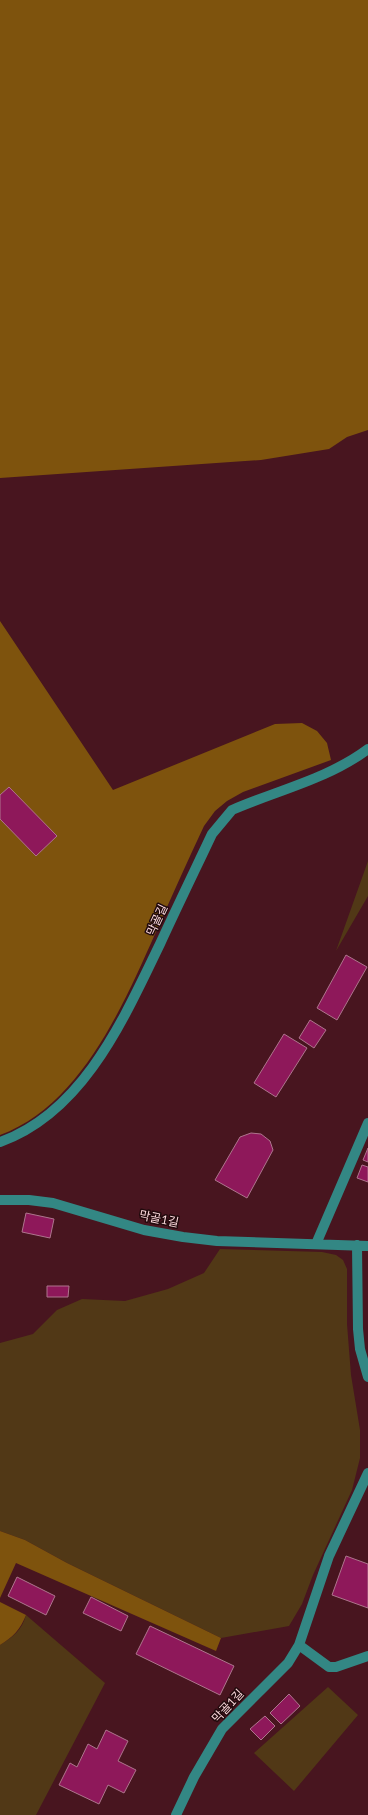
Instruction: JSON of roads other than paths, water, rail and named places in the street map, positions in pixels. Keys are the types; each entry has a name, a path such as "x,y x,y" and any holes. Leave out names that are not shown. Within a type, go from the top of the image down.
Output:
{"lane":[{"name":"막골길","path":"0,1142 16,1137 62,1103 83,1079 109,1041 134,997 212,834 232,810 321,777 339,768 368,748"},
{"path":"316,1244 368,1123"},
{"name":"막골1길","path":"0,1200 30,1200 53,1204 144,1230 183,1237 217,1241 368,1246"},
{"path":"357,1246 358,1330 360,1349 368,1377"},
{"name":"막골1길","path":"176,1815 194,1777 222,1730 288,1663 299,1644 329,1556 368,1472"},
{"path":"299,1644 330,1667 336,1667 368,1656"}]}
